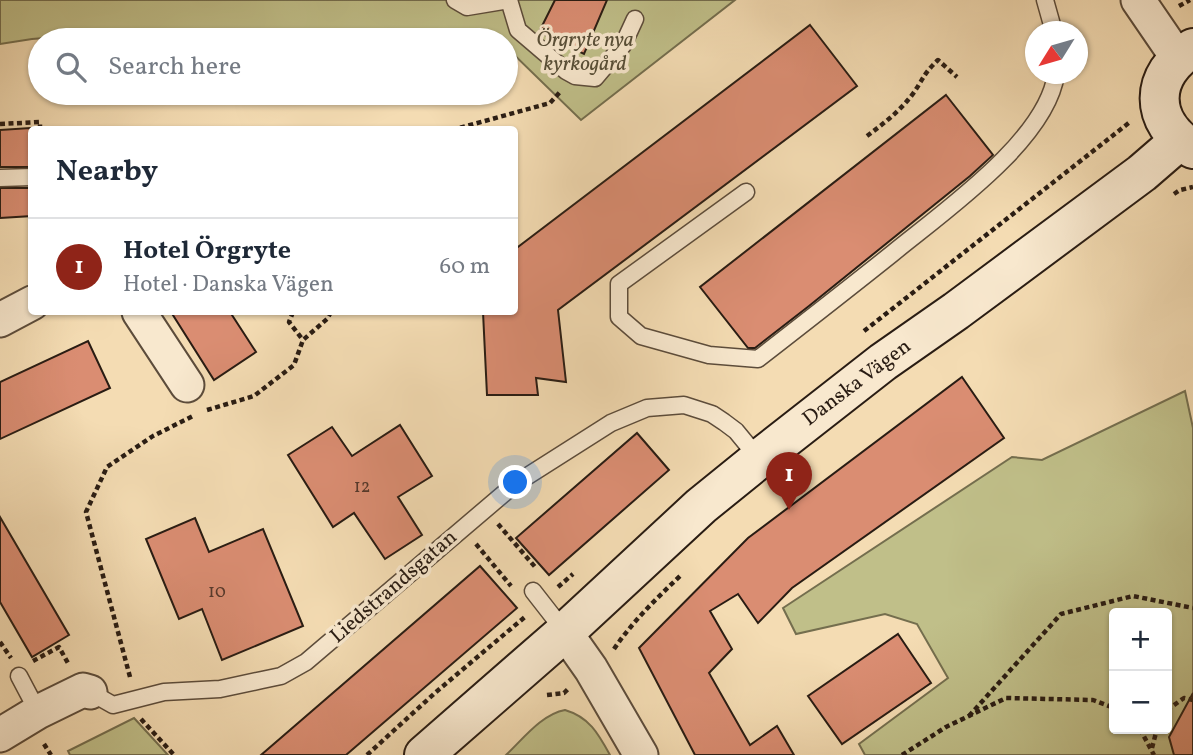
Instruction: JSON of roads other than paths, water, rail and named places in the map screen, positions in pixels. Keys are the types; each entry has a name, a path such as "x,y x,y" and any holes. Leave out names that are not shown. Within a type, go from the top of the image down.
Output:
{"street":[{"path":"1139,0 1185,52"},
{"name":"Danska Vägen","path":"424,755 565,632 651,551 759,459 883,362 1142,173 1186,145 1167,126 1160,108 1160,90 1166,72 1185,52"},
{"path":"0,320 28,305"},
{"path":"141,315 187,385"},
{"path":"565,632 591,668 641,755"},
{"name":"Liedstrandsgatan","path":"0,736 38,712 83,690 90,692"}],"lane":[{"path":"455,0 467,7 509,0 517,28"},
{"path":"1045,0 1051,21"},
{"path":"518,30 566,71 575,76 595,78 623,45 635,19"},
{"path":"746,192 619,284 619,317 641,336 709,355 758,359 968,192 1004,158 1037,119 1055,84"},
{"path":"0,178 28,177"},
{"name":"Liedstrandsgatan","path":"90,692 113,705 164,692 220,689 281,676 306,662 515,484 611,423 647,408 684,405 712,414 736,431 759,459"},
{"path":"533,591 565,632"},
{"path":"24,670 38,712"}],"place":[{"name":"Hotel Örgryte","path":"789,510"}],"park label":[{"name":"Örgryte nya kyrkogård","path":"585,52"}]}
